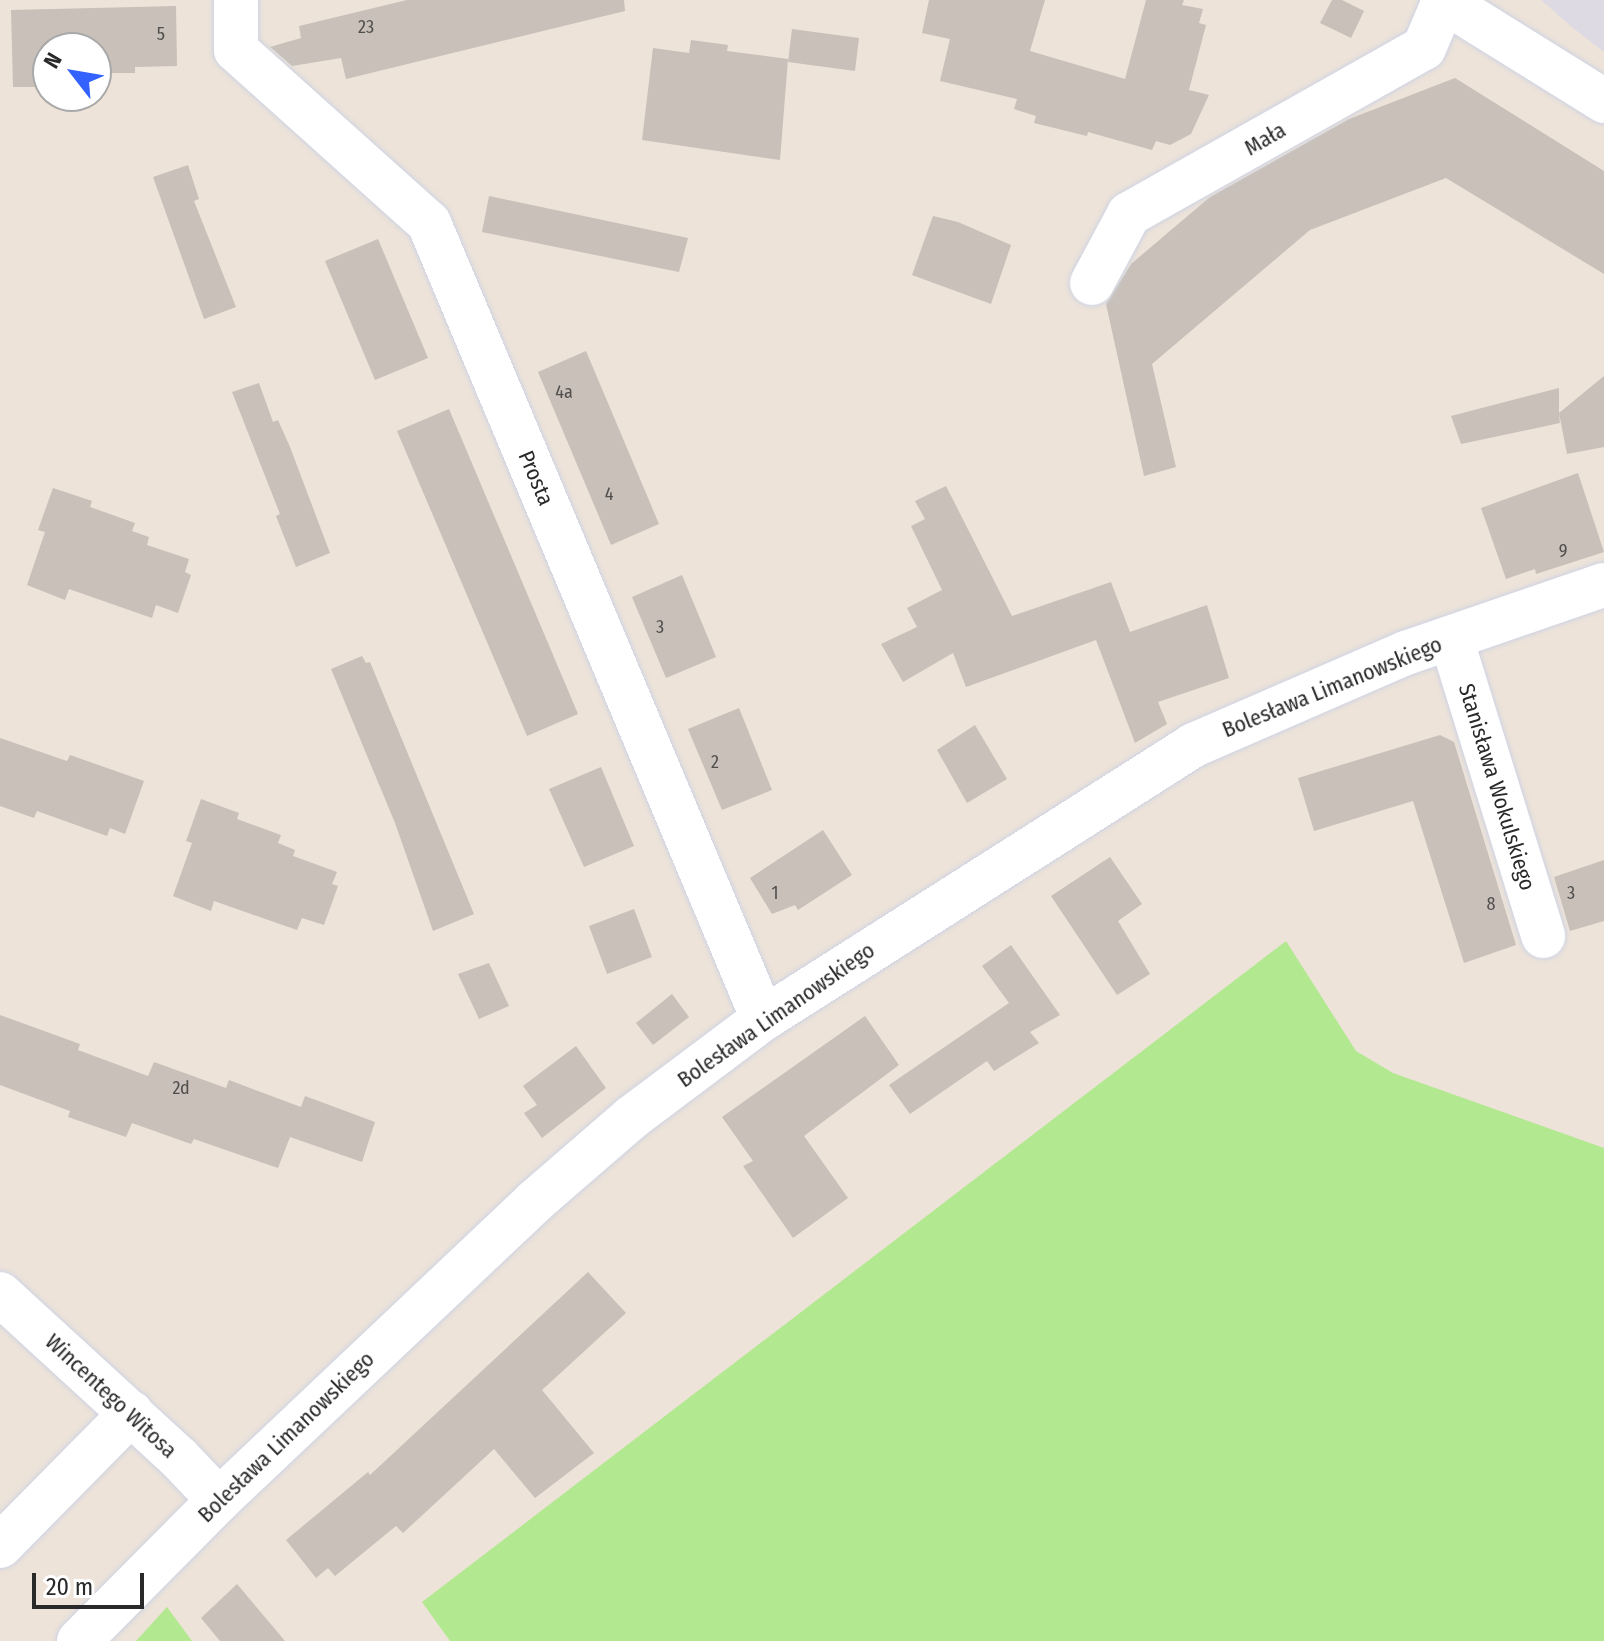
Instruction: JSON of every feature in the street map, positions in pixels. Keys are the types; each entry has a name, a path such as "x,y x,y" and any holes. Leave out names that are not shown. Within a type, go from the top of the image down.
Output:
{"street":[{"name":"Prosta","path":"236,0 236,50 429,223 763,1019"},
{"path":"1443,0 1604,101"},
{"name":"Mała","path":"1092,283 1129,214 1424,48 1443,0"},
{"name":"Bolesława Limanowskiego","path":"79,1641 219,1500 534,1202 631,1118 763,1019 1194,745 1353,675 1604,585"},
{"name":"Stanisława Wokulskiego","path":"1451,638 1543,936"},
{"name":"Wincentego Witosa","path":"0,1294 131,1413 219,1500"},
{"path":"0,1546 131,1413"}],"shaded area":[{"path":"1541,0 1604,0 1604,52 1573,28"}],"green space":[{"path":"1286,941 1356,1051 1393,1073 1604,1148 1604,1641 450,1641 422,1602"},
{"path":"167,1607 192,1641 136,1641"}],"building":[{"path":"407,0 624,0 625,11 346,79 341,58 292,66 270,47 301,38 299,26"},
{"path":"929,0 1045,0 1030,51 1125,79 1146,0 1184,0 1182,5 1203,9 1199,23 1206,25 1189,90 1209,95 1191,134 1170,145 1156,141 1152,150 1088,132 1087,136 1034,123 1036,116 1014,109 1017,99 940,81 950,39 922,33"},
{"path":"1332,0 1342,0 1364,11 1351,38 1320,23"},
{"path":"176,6 177,66 135,67 135,73 112,73 112,32 32,32 32,87 13,87 11,10"},
{"path":"792,29 859,38 855,71 788,62"},
{"path":"691,40 728,45 727,51 788,59 780,160 642,140 653,48 689,53"},
{"path":"1455,78 1604,171 1604,274 1446,178 1310,230 1152,364 1176,467 1144,476 1106,304 1131,264 1210,197 1349,119"},
{"path":"188,165 199,199 194,201 236,307 204,319 153,177"},
{"path":"489,196 688,238 679,272 482,232"},
{"path":"933,216 958,222 1011,245 991,304 912,275"},
{"path":"378,239 428,358 375,380 325,261"},
{"path":"586,351 659,524 611,545 538,372"},
{"path":"1604,376 1604,447 1567,454 1559,413"},
{"path":"259,383 273,422 278,420 290,447 330,553 296,567 276,516 280,514 232,392"},
{"path":"1559,388 1560,423 1461,444 1451,416"},
{"path":"449,409 578,714 527,736 397,431"},
{"path":"1578,473 1604,552 1536,574 1535,569 1506,579 1481,508"},
{"path":"946,486 1012,616 1111,582 1130,632 1207,605 1229,678 1158,702 1167,724 1135,743 1096,640 966,687 953,653 903,682 881,644 917,627 907,608 942,590 911,526 925,519 915,501"},
{"path":"53,488 92,501 90,507 135,523 132,531 149,537 147,545 189,559 185,572 191,575 178,613 156,605 152,618 69,589 65,600 27,585 45,532 38,530"},
{"path":"682,575 716,657 666,678 632,597"},
{"path":"362,656 366,663 370,662 474,914 433,931 395,823 331,669"},
{"path":"739,708 772,790 722,810 688,729"},
{"path":"975,725 1007,779 967,803 937,750"},
{"path":"1440,735 1454,742 1516,945 1464,963 1413,801 1314,831 1298,778"},
{"path":"0,738 67,761 70,755 144,781 125,834 110,828 107,836 37,811 34,818 0,806"},
{"path":"601,767 634,846 584,867 549,789"},
{"path":"201,799 239,813 237,819 281,835 278,843 295,850 293,856 337,872 332,884 338,886 324,925 302,918 297,930 214,901 211,911 173,896 192,843 186,841"},
{"path":"823,830 852,875 798,910 795,905 772,914 750,878"},
{"path":"1110,857 1142,904 1118,921 1150,974 1117,995 1051,896"},
{"path":"1604,860 1604,921 1570,931 1554,877"},
{"path":"634,909 652,957 607,974 589,926"},
{"path":"1011,945 1060,1015 1030,1032 1039,1043 994,1071 987,1061 910,1114 889,1085 1009,1003 982,966"},
{"path":"489,963 509,1006 479,1019 458,974"},
{"path":"672,994 689,1017 653,1045 636,1023"},
{"path":"0,1015 80,1044 78,1050 148,1076 154,1062 226,1088 229,1080 301,1107 305,1096 375,1122 362,1162 290,1137 278,1168 194,1139 191,1144 132,1123 126,1137 68,1117 70,1111 0,1085"},
{"path":"865,1016 899,1065 804,1136 848,1198 793,1238 743,1166 753,1161 722,1117"},
{"path":"576,1046 606,1088 542,1138 524,1113 537,1105 523,1086"},
{"path":"588,1272 626,1313 542,1390 594,1453 535,1498 494,1449 403,1533 396,1526 335,1576 328,1568 316,1578 286,1540 368,1472 370,1475"},
{"path":"237,1584 285,1641 220,1641 201,1618"}]}
